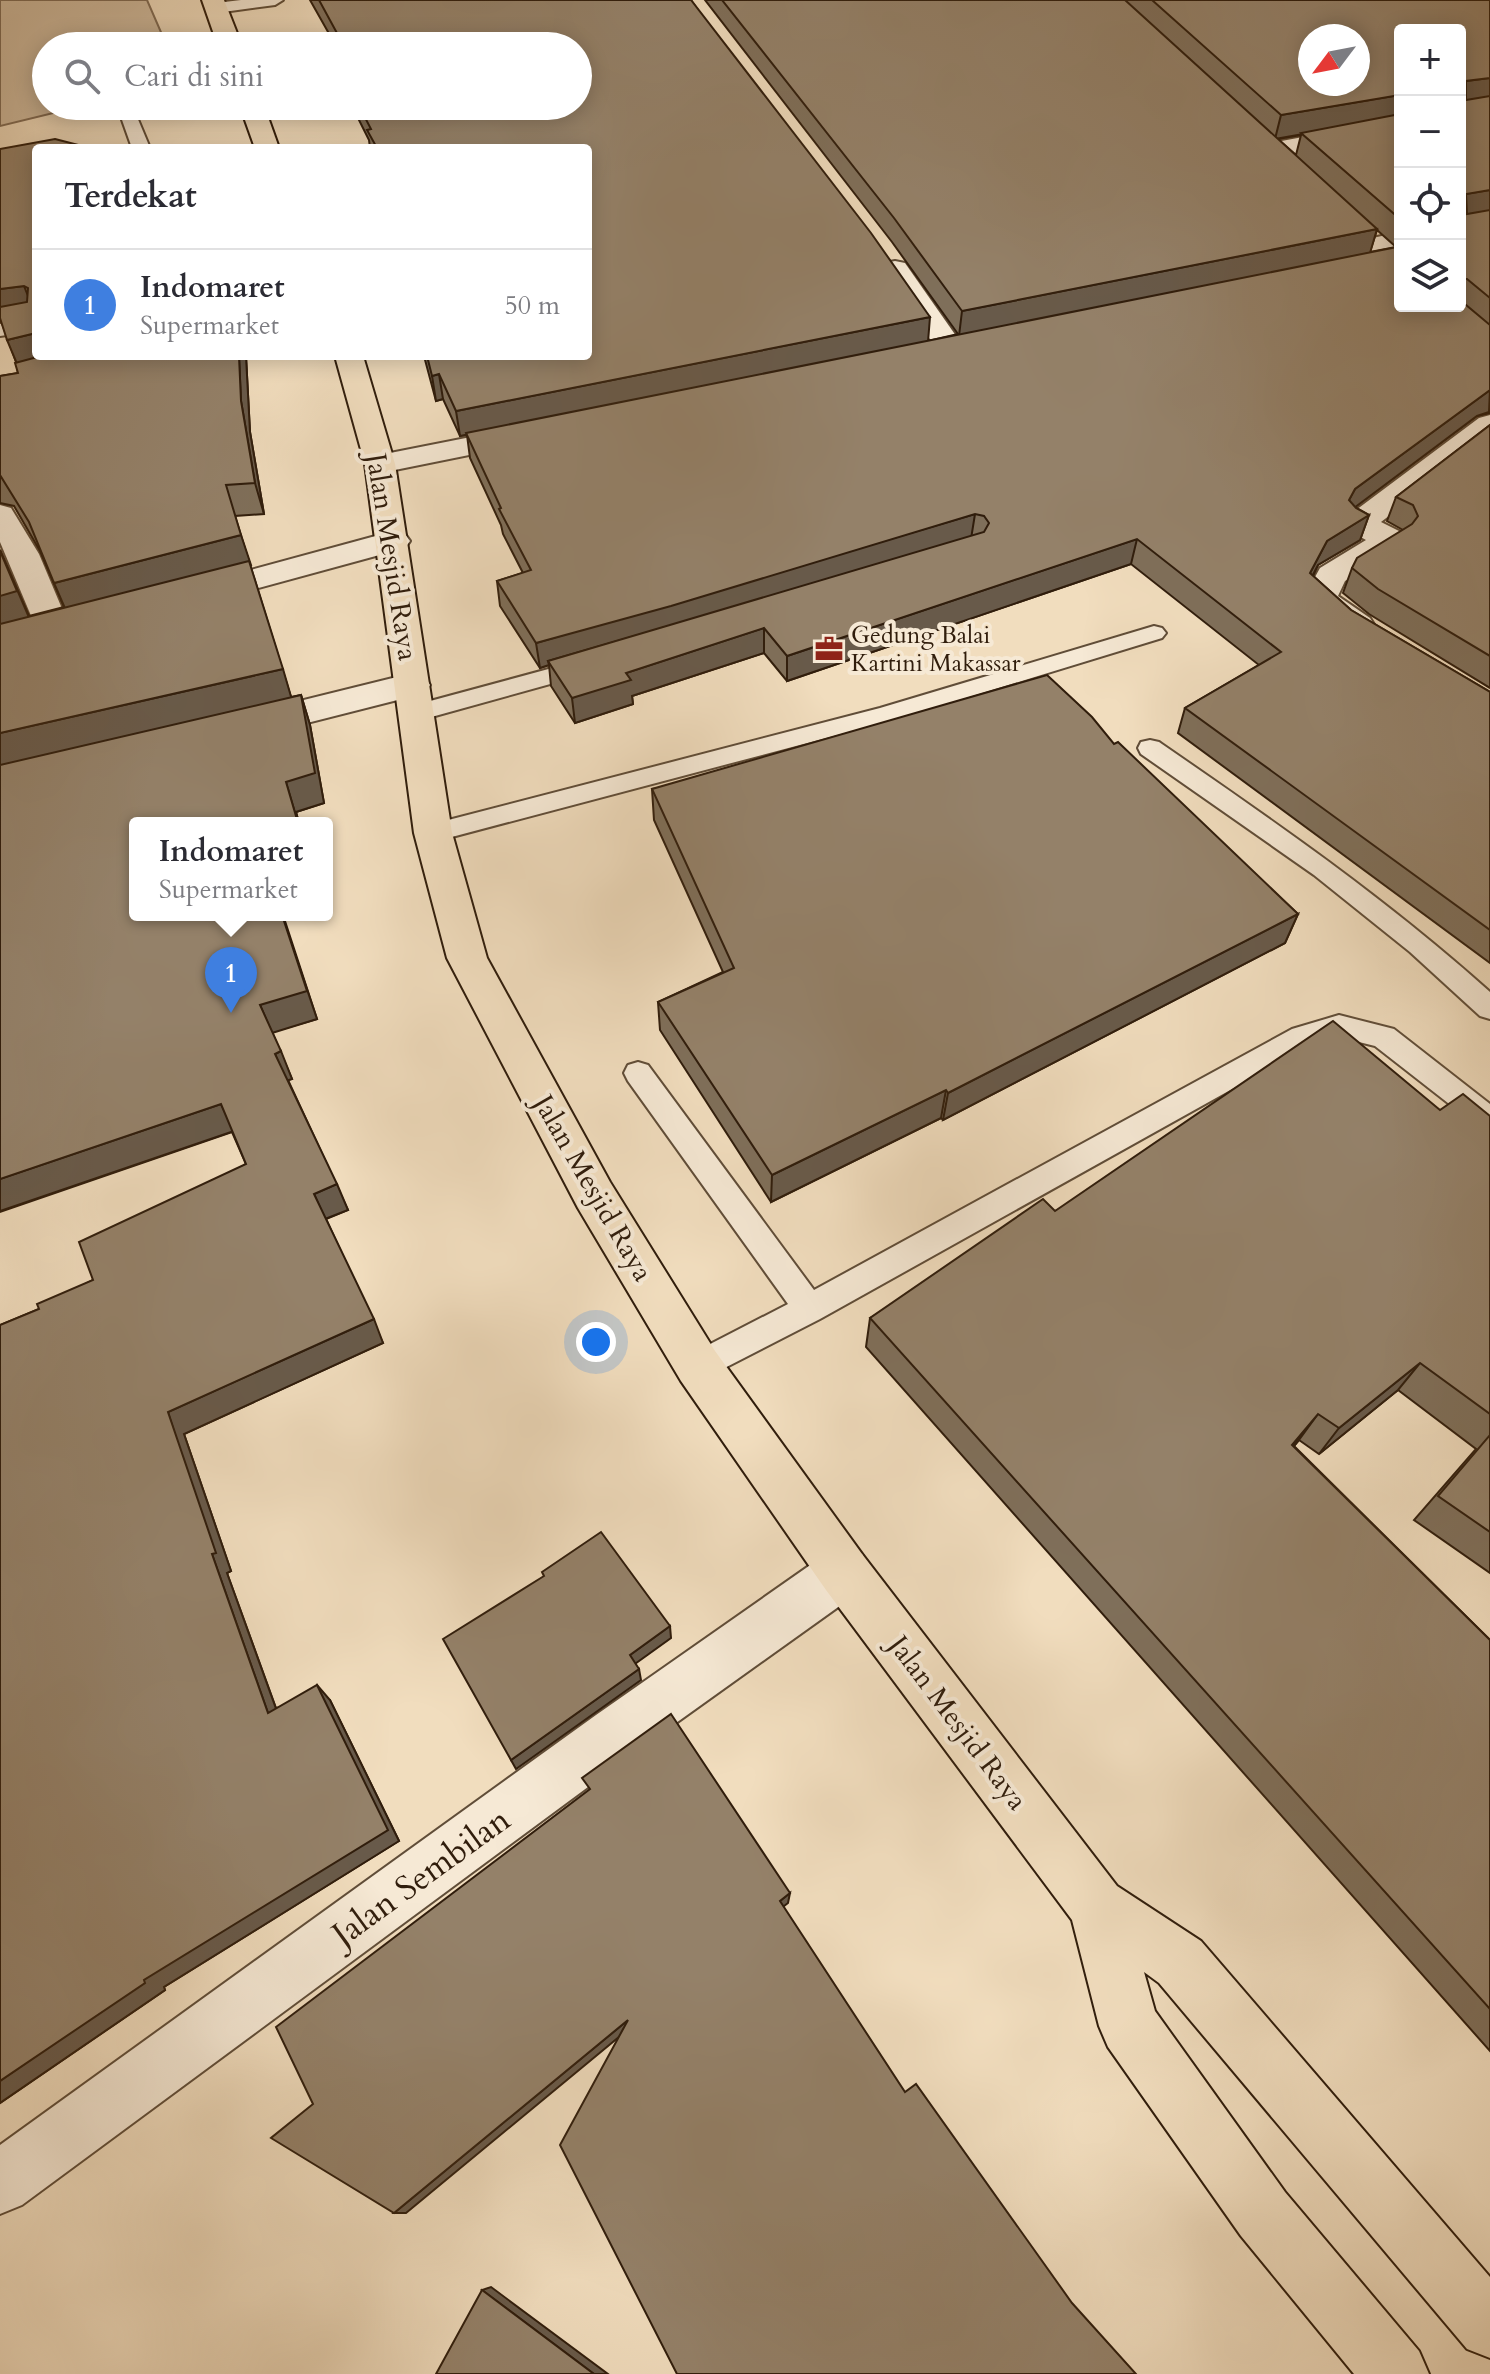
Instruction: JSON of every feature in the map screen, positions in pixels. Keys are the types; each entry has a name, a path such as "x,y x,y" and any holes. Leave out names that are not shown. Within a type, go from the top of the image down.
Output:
{"highway":[{"path":"214,4 225,32"},
{"path":"257,120 266,144"},
{"name":"Jalan Mesjid Raya","path":"350,360 380,464 394,541 403,632 433,833 467,958 594,1195 698,1366 844,1572 1097,1906 1180,1962 1490,2326"},
{"name":"Jalan Mesjid Raya","path":"1097,1906 1129,2026 1263,2214 1396,2374"}],"street":[{"path":"1270,145 1394,127"},
{"path":"881,250 951,349"},
{"path":"921,355 981,343"},
{"path":"1382,640 1329,606 1321,597 1332,575 1390,539 1359,523 1490,424"},
{"path":"380,464 558,428"},
{"path":"0,515 23,554 55,630"},
{"path":"160,604 394,541"},
{"path":"211,735 415,699"},
{"name":"Jalan Sembilan","path":"0,2183 615,1734 844,1572"}],"lane":[{"path":"214,4 275,0"},
{"path":"130,120 139,144"},
{"path":"1270,145 1296,169"},
{"path":"0,330 32,326"},
{"path":"433,833 758,751 1014,679 1154,633"},
{"path":"415,699 606,661"},
{"path":"1150,748 1323,868 1420,945 1490,1008"},
{"path":"698,1366 809,1309 1302,1037 1339,1026 1384,1037 1490,1120"},
{"path":"638,1073 809,1309"}],"shaded area":[{"path":"0,0 147,0 161,32 32,32 32,118 0,126"}],"building":[{"path":"319,0 691,0 871,233 930,317 456,411 439,374 432,376 428,360 592,360 592,144 375,144 367,130 371,129 366,120 592,120 592,32 336,32"},
{"path":"722,0 1125,0 1377,229 962,311 894,218"},
{"path":"1152,0 1490,0 1490,78 1466,81 1466,24 1394,24 1394,96 1281,115"},
{"path":"1490,96 1490,190 1466,194 1466,100"},
{"path":"1394,115 1394,214 1301,133"},
{"path":"55,139 74,144 32,144 32,334 7,340 0,307 27,302 28,288 0,289 0,149"},
{"path":"1466,194 1467,214 1490,210 1490,298 1467,279"},
{"path":"1394,248 1394,312 1466,312 1466,305 1490,325 1490,390 1355,489 1349,500 1369,515 1327,541 1310,573 1351,610 1490,692 1490,930 1185,708 1281,652 1137,539 787,656 764,628 626,673 631,680 572,698 548,661 984,532 989,523 984,516 975,514 671,606 536,643 497,581 531,570 499,509 466,433"},
{"path":"32,358 239,360 241,401 255,483 226,485 241,535 54,583 29,522 0,475 0,376 18,373 15,363"},
{"path":"1490,425 1490,656 1378,589 1352,568 1357,558 1412,524 1418,516 1413,505 1396,497"},
{"path":"0,551 17,591 0,596"},
{"path":"249,561 283,669 0,733 0,624"},
{"path":"1047,675 1092,717 1114,744 1118,742 1298,914 948,1093 946,1090 772,1175 658,1002 734,968 652,789"},
{"path":"301,695 315,773 286,782 296,817 129,817 129,921 284,921 307,991 260,1005 281,1051 275,1054 337,1184 314,1194 374,1319 168,1412 216,1553 212,1554 268,1713 317,1685 388,1830 144,1980 145,1983 0,2081 0,1325 39,1309 37,1304 93,1280 79,1242 246,1164 221,1104 0,1179 0,765"},
{"path":"1333,1021 1440,1110 1463,1094 1490,1116 1490,1414 1420,1363 1339,1428 1318,1414 1292,1445 1490,1640 1490,2009 870,1318 1043,1199 1055,1211"},
{"path":"1490,1435 1490,1532 1438,1496"},
{"path":"601,1532 670,1626 630,1655 639,1669 511,1760 443,1639 544,1576 542,1572"},
{"path":"671,1714 790,1893 780,1901 905,2092 916,2084 1072,2303 1136,2374 677,2374 560,2145 628,2020 394,2213 271,2138 313,2104 276,2027 590,1789 582,1778"},
{"path":"482,2290 594,2374 436,2374"}],"place":[{"name":"Gedung Balai Kartini Makassar","path":"829,649"},
{"name":"Indomaret","path":"231,1013"}]}
